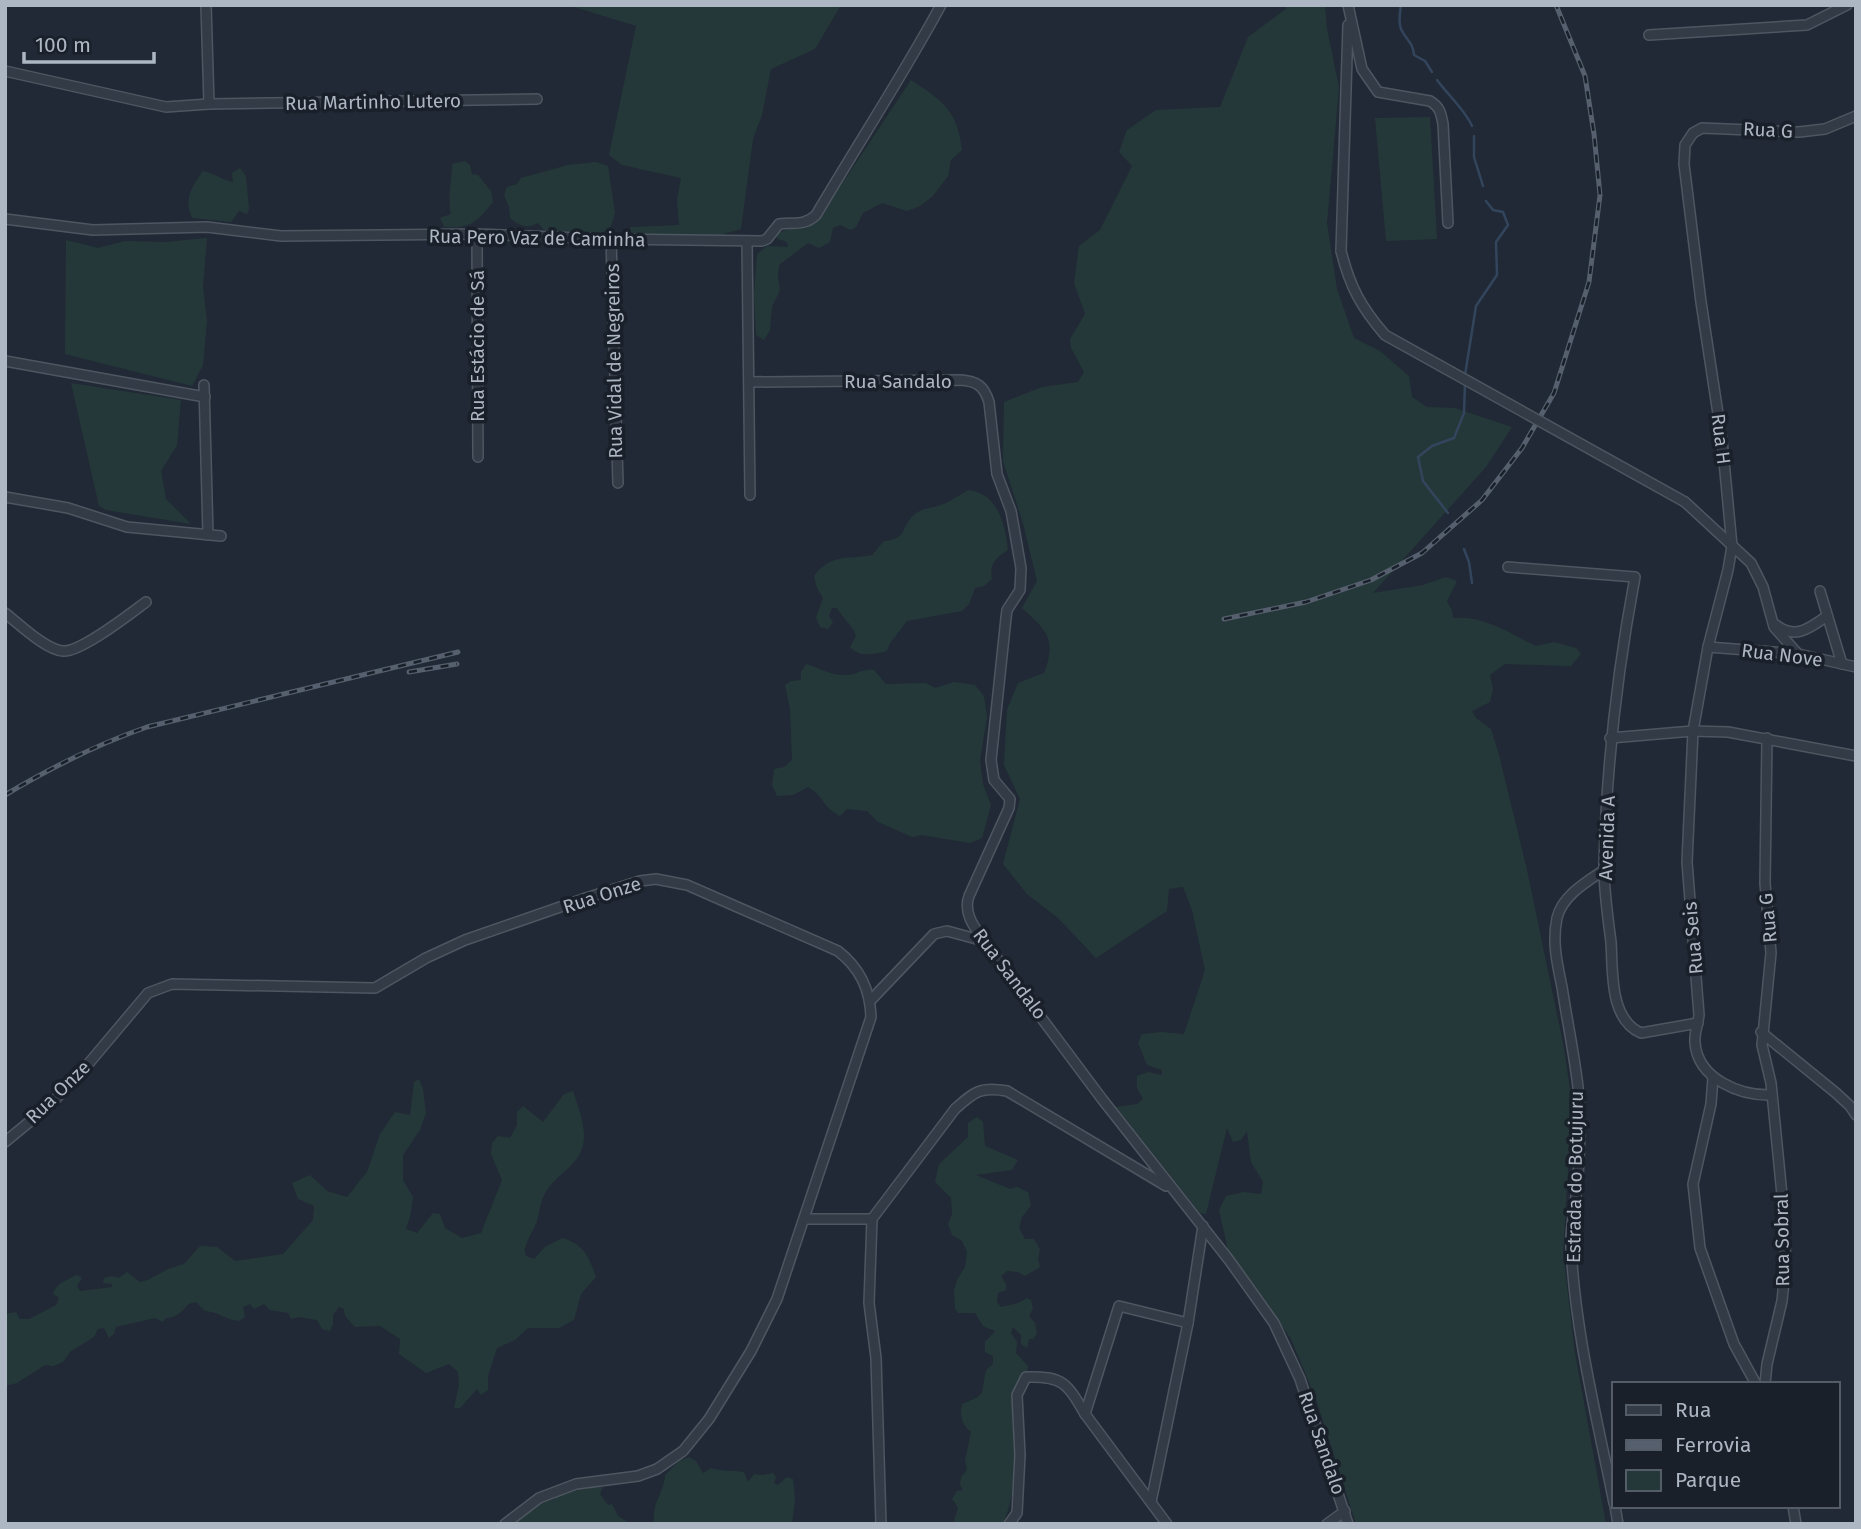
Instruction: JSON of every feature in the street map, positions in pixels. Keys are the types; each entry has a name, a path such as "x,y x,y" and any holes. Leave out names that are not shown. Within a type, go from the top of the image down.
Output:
{"street":[{"path":"206,5 209,104"},
{"name":"Rua Pero Vaz de Caminha","path":"5,219 93,230 207,227 281,236 477,234 747,242 767,239 779,224 804,223 811,221 816,215 902,75 940,5"},
{"path":"1649,35 1807,25 1848,5 1856,11"},
{"path":"1349,7 1362,69 1378,92 1430,101 1441,111 1448,223"},
{"path":"1349,7 1342,251 1349,281 1365,311 1385,335 1685,502 1751,563 1758,573 1772,621 1781,637 1798,654"},
{"name":"Rua Martinho Lutero","path":"5,71 166,107 537,99"},
{"name":"Rua G","path":"1685,145 1693,133 1702,128 1799,132 1825,129 1856,116"},
{"name":"Rua H","path":"1685,145 1684,163 1691,225 1722,440 1732,546 1707,647 1693,731"},
{"name":"Rua Estácio de Sá","path":"477,234 478,457"},
{"name":"Rua Vidal de Negreiros","path":"611,239 618,483"},
{"path":"747,242 750,495"},
{"path":"5,361 205,397"},
{"name":"Rua Sandalo","path":"750,382 960,380 977,383 986,393 997,474 1015,528 1022,584 1006,618 991,760 994,780 1010,799 1009,808 965,905 969,918 1274,1324 1300,1379 1349,1524"},
{"path":"204,385 208,535"},
{"path":"5,497 68,508 127,527 221,536"},
{"name":"Avenida A","path":"1508,567 1634,577 1610,737 1604,870 1615,988 1620,1011 1633,1030 1641,1033 1698,1023"},
{"path":"1820,591 1842,664"},
{"path":"5,613 40,640 66,652 100,634 146,602"},
{"path":"1772,621 1783,630 1793,633 1808,630 1827,616"},
{"name":"Rua Nove","path":"1707,647 1798,654 1856,667"},
{"path":"1610,737 1693,731 1728,732 1856,756"},
{"name":"Rua Seis","path":"1693,731 1687,862 1699,1003 1694,1040 1700,1059 1713,1077"},
{"name":"Rua G","path":"1768,738 1765,883 1771,963 1761,1032 1772,1095"},
{"name":"Estrada do Botujuru","path":"1604,870 1568,897 1558,914 1554,934 1555,957 1573,1043 1580,1108 1577,1187 1570,1244 1575,1292 1583,1350 1612,1490"},
{"name":"Rua Onze","path":"5,1142 51,1104 84,1069 133,1009 148,993 160,986 172,984 375,988 454,945 640,881 656,879 687,885 838,951 851,961 866,987 870,1001"},
{"path":"505,1524 539,1498 576,1485 638,1475 657,1469 683,1451 709,1419 751,1351 777,1299 868,1031 870,1001 934,934 947,931 984,941"},
{"path":"1761,1032 1843,1100 1856,1115"},
{"path":"1755,1382 1734,1344 1700,1248 1693,1184 1711,1104 1713,1077 1752,1095 1772,1095"},
{"path":"881,1524 876,1358 870,1303 873,1219 955,1109 972,1094 983,1089 1007,1091 1174,1190"},
{"name":"Rua Sobral","path":"1765,1382 1782,1301 1786,1262 1772,1095"},
{"path":"804,1219 873,1219"},
{"path":"1151,1502 1188,1323 1203,1226"},
{"path":"1085,1414 1119,1306 1188,1323"},
{"path":"1009,1524 1017,1513 1020,1455 1017,1395 1026,1377 1045,1377 1068,1385 1085,1414 1167,1524"},
{"path":"1327,1524 1345,1511"}],"green space":[{"path":"568,5 841,5 815,49 771,69 762,115 753,139 741,229 716,236 625,235 623,231 632,227 679,225 677,200 681,178 622,165 609,155 636,26"},
{"path":"1287,5 1325,5 1339,87 1327,223 1337,289 1354,338 1380,351 1409,376 1412,397 1427,407 1455,408 1512,427 1486,467 1373,593 1423,585 1446,577 1457,581 1447,601 1453,618 1486,622 1536,646 1554,642 1576,648 1581,654 1571,666 1505,664 1490,675 1493,689 1490,702 1472,711 1476,718 1491,729 1499,755 1527,870 1564,1048 1572,1104 1563,1253 1575,1353 1606,1524 1356,1524 1316,1399 1291,1339 1228,1250 1219,1210 1226,1196 1243,1192 1261,1194 1263,1182 1251,1162 1247,1131 1241,1140 1233,1142 1227,1128 1206,1214 1200,1213 1116,1107 1137,1104 1143,1099 1137,1088 1137,1076 1148,1072 1162,1075 1162,1070 1147,1065 1138,1043 1142,1034 1184,1034 1205,970 1192,910 1183,887 1169,889 1167,911 1096,958 1058,918 1027,894 1003,864 1020,799 1004,765 1007,710 1018,683 1044,673 1050,652 1047,636 1022,608 1037,581 1023,523 1003,461 1004,402 1042,387 1078,382 1084,372 1071,348 1070,339 1085,314 1074,283 1079,246 1100,230 1132,166 1119,152 1127,130 1156,110 1220,107 1248,37 1286,9"},
{"path":"911,80 947,108 956,125 962,150 951,160 948,176 933,196 920,206 907,211 882,203 863,213 856,227 851,230 840,225 833,228 830,242 819,248 808,243 779,265 780,290 772,307 770,330 764,340 756,335 754,296 757,254 767,246 788,247 787,242 778,239 776,234 816,223"},
{"path":"1430,117 1437,239 1386,241 1375,118"},
{"path":"465,161 470,165 472,174 478,175 491,191 493,202 473,223 461,227 444,227 440,218 451,214 452,164"},
{"path":"596,162 608,166 615,213 610,229 600,233 544,230 538,223 523,226 510,218 504,195 507,187 517,184 521,178 568,165"},
{"path":"240,168 246,176 249,209 247,214 239,211 231,222 192,218 190,193 203,171 233,182 232,173"},
{"path":"207,238 203,287 207,321 203,365 192,386 65,354 66,240 98,248 125,241 165,242"},
{"path":"71,383 181,400 177,445 161,471 166,499 191,524 106,510 99,506"},
{"path":"969,490 987,497 993,504 1005,530 1008,550 994,562 992,579 984,586 975,588 969,604 962,611 907,621 887,651 872,654 858,653 850,647 856,636 837,608 832,608 829,616 833,622 828,629 820,627 816,617 823,598 814,576 820,569 840,559 872,555 884,541 897,538 915,514 942,505"},
{"path":"806,664 841,675 874,670 886,684 926,683 935,688 954,682 975,685 984,696 987,717 980,760 983,784 991,805 982,838 970,843 922,835 912,837 878,822 867,811 847,809 840,816 808,787 793,795 777,796 772,785 774,769 784,767 792,760 790,709 785,685 801,680 801,672"},
{"path":"419,1079 426,1113 420,1130 403,1155 403,1180 413,1197 406,1229 417,1233 433,1213 440,1214 445,1228 462,1238 481,1233 502,1180 491,1154 492,1143 498,1136 510,1138 517,1125 517,1112 523,1106 543,1122 564,1094 573,1091 581,1118 584,1139 581,1152 547,1190 525,1251 526,1256 534,1259 545,1247 562,1238 576,1244 585,1252 596,1277 581,1294 574,1320 559,1328 528,1328 515,1340 497,1348 488,1376 488,1390 481,1395 477,1389 460,1408 454,1408 459,1385 458,1372 449,1364 426,1373 399,1354 400,1339 380,1326 355,1327 345,1316 344,1309 339,1307 333,1315 330,1331 322,1329 317,1320 299,1317 291,1319 288,1313 270,1310 264,1304 254,1309 250,1304 243,1307 245,1317 239,1321 205,1311 196,1302 188,1304 178,1314 166,1318 163,1322 155,1318 116,1327 109,1338 104,1328 98,1329 94,1337 70,1352 63,1362 53,1366 45,1365 17,1383 5,1386 5,1314 16,1312 20,1319 29,1319 56,1305 59,1298 53,1294 54,1290 70,1278 77,1275 82,1278 77,1286 80,1291 112,1287 112,1284 103,1283 104,1278 119,1278 127,1272 140,1282 184,1264 200,1246 217,1247 235,1261 283,1254 313,1220 314,1206 298,1199 292,1183 310,1175 327,1191 347,1197 367,1172 380,1134 395,1112 410,1115 414,1082"},
{"path":"977,1117 983,1122 985,1146 1018,1160 1012,1170 976,1175 1010,1189 1017,1187 1028,1192 1031,1206 1022,1217 1019,1228 1025,1239 1034,1239 1040,1249 1040,1267 1025,1276 1007,1271 1001,1276 1006,1290 998,1293 997,1302 1001,1307 1027,1298 1031,1300 1033,1308 1029,1316 1035,1323 1037,1334 1033,1339 1029,1339 1027,1348 1021,1344 1021,1335 1013,1327 1011,1333 1017,1342 1016,1353 1028,1366 1027,1372 1015,1388 1013,1398 1014,1478 1009,1508 1002,1524 953,1524 958,1508 952,1499 957,1491 963,1490 960,1485 961,1477 967,1470 965,1461 971,1432 962,1419 962,1404 982,1393 986,1370 993,1364 993,1356 985,1352 985,1342 995,1331 983,1326 975,1313 958,1313 955,1309 954,1291 965,1267 967,1252 962,1241 952,1235 948,1224 952,1214 951,1198 935,1182 939,1164 968,1137 968,1123"},
{"path":"689,1457 696,1461 703,1473 711,1468 744,1472 748,1482 754,1474 773,1473 776,1477 774,1483 778,1485 787,1477 793,1479 795,1500 792,1524 654,1524 655,1509 665,1475 679,1461"},
{"path":"600,1485 603,1487 600,1494 608,1505 612,1504 618,1516 631,1524 512,1524 531,1508 553,1500 557,1495"}],"waterway":[{"path":"1401,5 1401,29 1411,44 1414,55 1425,61 1432,72"},
{"path":"1437,80 1461,108 1472,126"},
{"path":"1474,136 1474,157 1483,186"},
{"path":"1465,375 1476,306 1497,275 1496,242 1508,225 1503,212 1493,210 1486,201"},
{"path":"1448,513 1423,481 1418,457 1432,446 1454,438 1464,413 1465,382"},
{"path":"1464,549 1472,583"}],"railway":[{"path":"1224,619 1306,602 1371,580 1422,553 1482,500 1522,448 1554,393 1589,282 1600,195 1585,76 1556,5"},
{"path":"5,795 74,757 147,727 458,652"},
{"path":"409,672 457,664"}]}
